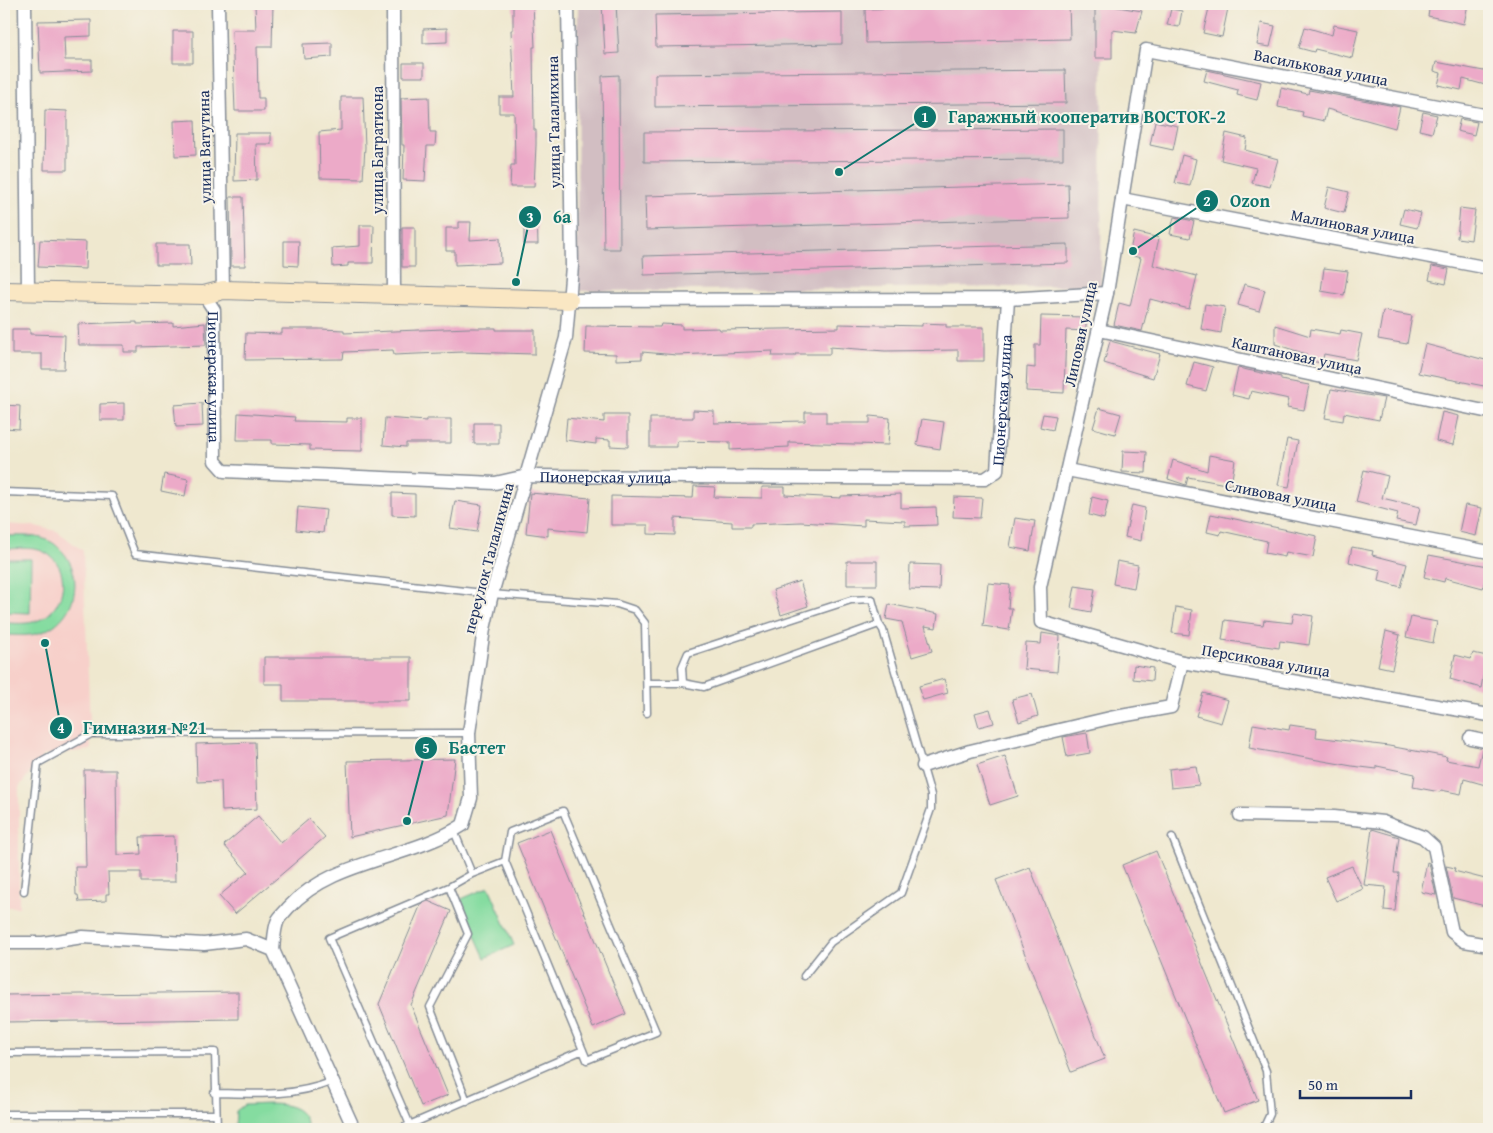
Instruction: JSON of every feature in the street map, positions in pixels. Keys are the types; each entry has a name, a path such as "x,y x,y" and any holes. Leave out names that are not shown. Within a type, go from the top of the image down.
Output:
{"street":[{"path":"25,4 28,290"},
{"name":"улица Ватутина","path":"218,4 223,290"},
{"name":"улица Багратиона","path":"393,4 394,296"},
{"name":"улица Талалихина","path":"568,4 572,266 569,300"},
{"name":"Васильковая улица","path":"1146,50 1489,116"},
{"name":"Липовая улица","path":"1041,622 1040,586 1107,294 1146,50"},
{"name":"Малиновая улица","path":"1122,199 1489,268"},
{"name":"Пионерская улица","path":"4,291 204,295 223,290 569,300 1008,299 1107,294"},
{"name":"Пионерская улица","path":"204,295 214,310 215,462 224,471 495,483 527,476 985,479 997,471 1008,299"},
{"name":"переулок Талалихина","path":"454,831 463,825 471,798 469,734 484,629 492,594 566,338 569,300"},
{"name":"Каштановая улица","path":"1099,330 1489,412"},
{"name":"Сливовая улица","path":"1067,470 1489,552"},
{"name":"Персиковая улица","path":"1041,622 1182,662 1489,715"},
{"path":"923,766 970,751 1110,718 1171,707 1182,662"},
{"path":"1470,738 1489,742"},
{"path":"1240,815 1334,817 1383,822 1423,837 1434,847 1452,932 1464,941 1489,945"},
{"path":"354,1129 273,950 278,920 298,898 328,879 359,866 442,838 454,831"},
{"path":"4,943 43,943 83,937 204,944 246,939 273,950"}],"lane":[{"path":"4,492 112,496 135,554 492,594 617,604 635,610 645,623 648,683 647,713"},
{"path":"683,683 682,667 688,653 803,614 851,600 872,599 923,766 931,795 931,809 901,893 831,942 804,976"},
{"path":"648,683 683,683 704,687 879,624"},
{"path":"24,891 38,763 91,734 469,734"},
{"path":"564,811 656,1032 587,1060 505,860 510,832 564,811"},
{"path":"454,831 472,874"},
{"path":"1172,837 1266,1071 1270,1114 1263,1129"},
{"path":"410,1125 329,938 449,887 472,874 505,860"},
{"path":"449,887 468,934 430,1007 467,1100"},
{"path":"400,1129 583,1050"},
{"path":"4,1053 215,1052 214,1093 217,1129"},
{"path":"214,1093 276,1094 308,1091 332,1082"},
{"path":"4,1114 216,1114"}],"shaded area":[{"path":"578,4 1102,4 1101,286 577,291"},
{"path":"4,524 35,526 57,531 83,551 91,750 44,755 19,787 19,907 4,907"}],"green space":[{"path":"4,536 29,536 47,540 64,553 71,565 74,591 71,604 65,615 55,625 37,634 4,635 4,623 30,623 49,614 56,606 61,595 63,585 62,574 50,556 39,550 26,548 4,549"},
{"path":"4,559 31,559 30,613 4,612"},
{"path":"489,887 514,945 485,958 459,900"},
{"path":"273,1104 292,1107 300,1112 305,1119 307,1129 235,1129 236,1111 244,1105"}],"building":[{"path":"255,4 273,4 272,47 257,47 258,98 264,98 264,111 235,111 232,30 256,30"},
{"path":"513,4 533,4 535,47 533,47 534,130 536,130 534,187 510,187 511,165 515,165 514,113 499,113 499,97 514,97 511,30 513,30"},
{"path":"602,4 616,4 619,53 605,54"},
{"path":"1069,4 1070,39 866,43 865,9"},
{"path":"1095,4 1112,4 1112,6 1142,11 1136,33 1112,30 1112,58 1095,58"},
{"path":"1210,4 1228,8 1222,37 1203,33"},
{"path":"1430,4 1468,4 1464,24 1428,16"},
{"path":"1171,9 1182,11 1179,27 1167,25"},
{"path":"842,12 842,44 656,47 655,15"},
{"path":"91,20 91,36 64,37 65,60 92,60 92,71 40,73 38,21"},
{"path":"1261,23 1275,26 1270,47 1257,45"},
{"path":"1334,25 1358,30 1352,58 1315,49 1314,52 1299,48 1305,27 1332,35"},
{"path":"447,28 447,42 423,43 423,29"},
{"path":"173,31 193,31 193,63 173,63"},
{"path":"332,43 332,57 304,59 303,44"},
{"path":"1436,62 1489,72 1489,86 1463,79 1461,90 1438,85 1441,73 1434,71"},
{"path":"403,63 424,63 424,77 403,77"},
{"path":"1065,70 1066,103 655,107 655,74"},
{"path":"1207,70 1261,82 1257,100 1237,95 1238,90 1204,81"},
{"path":"619,75 620,249 604,249 602,76"},
{"path":"1281,88 1308,94 1309,90 1400,107 1395,128 1327,109 1324,121 1302,116 1303,112 1278,107"},
{"path":"341,97 363,97 365,147 363,179 320,178 319,132 341,130"},
{"path":"429,97 430,132 436,132 435,146 427,146 425,181 403,180 404,145 402,145 401,98"},
{"path":"45,110 67,111 67,170 44,170"},
{"path":"1423,112 1437,115 1432,133 1419,130"},
{"path":"1460,119 1477,122 1474,135 1457,131"},
{"path":"195,120 196,155 175,156 174,121"},
{"path":"1155,121 1178,126 1173,150 1150,145"},
{"path":"1063,129 1063,159 644,162 644,132"},
{"path":"235,133 271,133 271,144 256,144 257,180 234,181"},
{"path":"1226,133 1247,138 1245,150 1278,159 1270,187 1252,183 1256,168 1221,160"},
{"path":"1182,155 1196,159 1190,186 1175,183"},
{"path":"1068,184 1069,218 646,230 645,196"},
{"path":"1329,187 1349,192 1344,213 1324,208"},
{"path":"230,197 243,197 245,266 231,266"},
{"path":"1460,208 1475,210 1471,240 1457,238"},
{"path":"1404,209 1421,213 1417,228 1400,224"},
{"path":"524,214 537,214 538,244 524,244"},
{"path":"1174,217 1194,221 1190,238 1170,234"},
{"path":"459,222 471,222 470,240 500,238 501,263 455,265 455,251 446,251 446,228 459,228"},
{"path":"360,225 374,225 373,263 348,263 348,266 333,267 332,248 360,246"},
{"path":"402,227 415,227 415,267 402,267"},
{"path":"1134,232 1159,238 1153,265 1197,276 1189,309 1150,299 1142,331 1114,325 1119,303 1130,306 1141,258 1129,255"},
{"path":"40,240 86,242 85,269 38,267"},
{"path":"284,241 299,241 298,266 284,265"},
{"path":"156,244 190,244 191,265 156,265"},
{"path":"1068,244 1068,263 644,275 643,256"},
{"path":"1432,266 1449,269 1446,284 1429,280"},
{"path":"1324,268 1348,271 1344,295 1321,291"},
{"path":"1244,284 1265,290 1259,311 1238,305"},
{"path":"1205,304 1225,307 1221,333 1201,329"},
{"path":"1383,311 1412,316 1407,344 1378,339"},
{"path":"1041,316 1086,317 1086,331 1066,330 1064,393 1026,391 1027,367 1035,368 1035,345 1040,345"},
{"path":"137,322 137,324 173,323 173,326 205,323 206,345 138,347 138,352 124,352 124,345 79,345 78,324"},
{"path":"922,323 946,324 946,327 984,327 984,361 958,361 958,350 885,351 830,347 830,354 795,354 795,356 772,356 773,351 677,355 642,352 642,359 616,360 616,354 585,353 586,326 660,327 661,324 682,325 682,329 719,328 720,330 839,328 839,324 922,326"},
{"path":"1275,325 1310,336 1311,329 1340,334 1341,330 1362,334 1356,360 1324,354 1322,363 1305,360 1306,354 1275,344"},
{"path":"469,328 535,330 535,354 463,352 394,355 393,350 344,352 343,359 245,360 246,333 282,334 282,329 344,330 344,333"},
{"path":"12,329 30,329 30,334 65,335 64,369 42,369 42,354 12,354"},
{"path":"1110,341 1160,354 1153,378 1104,363"},
{"path":"1425,344 1489,361 1489,387 1418,373"},
{"path":"1194,362 1213,367 1206,391 1187,386"},
{"path":"1238,368 1281,377 1281,380 1309,385 1304,410 1287,407 1289,399 1251,391 1249,399 1232,395"},
{"path":"1331,389 1384,398 1379,420 1344,413 1343,421 1325,418"},
{"path":"124,403 124,420 100,420 100,404"},
{"path":"202,403 203,426 176,427 174,405"},
{"path":"4,405 20,406 19,429 4,428"},
{"path":"1099,408 1121,414 1115,434 1093,428"},
{"path":"693,410 714,411 714,423 805,421 805,412 826,412 826,423 870,423 870,416 890,418 888,445 789,442 789,447 730,450 730,442 677,441 677,447 650,447 650,418 693,418"},
{"path":"1442,412 1459,416 1453,445 1436,441"},
{"path":"238,413 295,417 294,421 347,422 347,418 362,418 362,451 310,450 310,445 272,444 272,440 237,440"},
{"path":"1043,414 1056,416 1053,430 1040,427"},
{"path":"604,415 628,415 628,447 610,446 610,440 596,439 596,444 565,440 567,418 604,422"},
{"path":"385,418 426,421 426,419 451,419 451,443 406,443 406,447 383,445"},
{"path":"922,419 944,422 940,449 917,445"},
{"path":"474,423 499,423 499,444 474,444"},
{"path":"1287,439 1298,441 1289,487 1278,485"},
{"path":"1123,451 1147,452 1146,473 1122,472"},
{"path":"1209,455 1235,460 1231,485 1188,477 1186,485 1168,479 1173,460 1207,471"},
{"path":"1364,470 1388,476 1382,498 1420,507 1416,525 1396,521 1398,513 1356,502"},
{"path":"164,474 188,479 185,496 161,491"},
{"path":"694,486 715,487 714,497 762,498 762,487 785,487 785,495 841,498 841,496 901,494 901,508 936,507 937,525 905,526 905,521 864,519 864,526 801,522 751,524 751,527 732,527 732,522 675,518 675,535 648,534 648,525 611,525 611,496 693,498"},
{"path":"392,493 415,494 415,516 392,515"},
{"path":"530,493 590,498 587,532 548,528 548,536 526,533"},
{"path":"954,497 982,498 980,518 953,517"},
{"path":"1092,497 1108,501 1104,519 1089,515"},
{"path":"455,501 482,505 477,532 450,528"},
{"path":"1132,505 1145,508 1141,541 1125,537"},
{"path":"1465,505 1482,508 1476,536 1459,532"},
{"path":"298,507 326,510 323,533 296,530"},
{"path":"1211,514 1317,536 1313,557 1286,552 1285,557 1265,553 1267,541 1221,531 1220,535 1207,532"},
{"path":"1015,518 1035,521 1030,551 1010,547"},
{"path":"1352,547 1373,551 1372,555 1407,564 1401,587 1379,581 1381,570 1349,562"},
{"path":"1429,555 1488,566 1483,588 1445,578 1444,582 1424,577"},
{"path":"847,561 877,561 877,585 847,585"},
{"path":"1117,561 1138,565 1134,588 1113,584"},
{"path":"910,564 940,565 939,590 909,589"},
{"path":"800,581 808,606 781,615 773,590"},
{"path":"988,583 1010,585 1008,608 1012,608 1009,630 983,626"},
{"path":"1075,586 1095,589 1091,612 1071,608"},
{"path":"889,604 938,614 936,628 925,626 932,651 912,657 902,622 886,619"},
{"path":"1176,607 1192,610 1189,635 1172,633"},
{"path":"1294,613 1313,616 1309,645 1280,641 1279,648 1222,640 1225,620 1263,625 1264,620 1292,623"},
{"path":"1411,617 1437,622 1433,643 1406,637"},
{"path":"1386,631 1400,635 1392,669 1378,666"},
{"path":"1042,633 1060,636 1057,672 1024,669 1026,643 1041,644"},
{"path":"1473,653 1487,656 1481,688 1450,679 1455,655 1471,659"},
{"path":"264,657 411,657 411,701 283,701 283,684 264,684"},
{"path":"1134,665 1153,668 1152,681 1133,679"},
{"path":"944,679 948,693 923,700 919,686"},
{"path":"1203,693 1228,700 1221,723 1196,716"},
{"path":"1032,694 1038,716 1019,722 1012,699"},
{"path":"990,709 994,723 979,727 975,713"},
{"path":"1253,724 1289,730 1290,725 1317,729 1316,737 1389,746 1447,757 1446,760 1478,766 1482,749 1489,750 1489,786 1464,779 1461,794 1441,790 1440,792 1413,787 1415,774 1377,766 1377,769 1352,766 1249,748"},
{"path":"1087,733 1090,753 1067,757 1063,737"},
{"path":"255,742 257,809 222,811 221,781 197,782 196,744"},
{"path":"1005,756 1018,796 990,805 977,765"},
{"path":"455,759 448,815 350,837 347,761"},
{"path":"1196,766 1199,785 1171,788 1169,769"},
{"path":"84,770 116,770 117,855 141,854 140,837 174,836 175,882 141,882 141,872 108,872 109,894 106,894 106,901 79,902 78,895 76,895 75,867 86,867"},
{"path":"258,816 281,843 309,819 325,837 235,914 219,896 248,872 224,845"},
{"path":"1372,829 1399,837 1394,873 1399,873 1395,911 1384,910 1386,887 1364,885"},
{"path":"550,830 626,1014 593,1028 517,843"},
{"path":"1156,851 1258,1100 1224,1113 1122,865"},
{"path":"1427,862 1429,863 1436,895 1421,892"},
{"path":"1352,866 1363,889 1336,901 1325,877"},
{"path":"1446,866 1455,868 1454,871 1489,880 1489,907 1453,898"},
{"path":"1030,867 1105,1059 1071,1072 996,880"},
{"path":"428,901 451,911 411,1005 448,1095 421,1106 379,1004 421,904"},
{"path":"238,992 238,1019 4,1022 4,995"}],"place":[{"name":"Гаражный кооператив ВОСТОК-2","path":"839,172"},
{"name":"Ozon","path":"1133,251"},
{"name":"6а","path":"516,282"},
{"name":"Гимназия №21","path":"45,643"},
{"name":"Бастет","path":"407,821"}]}
